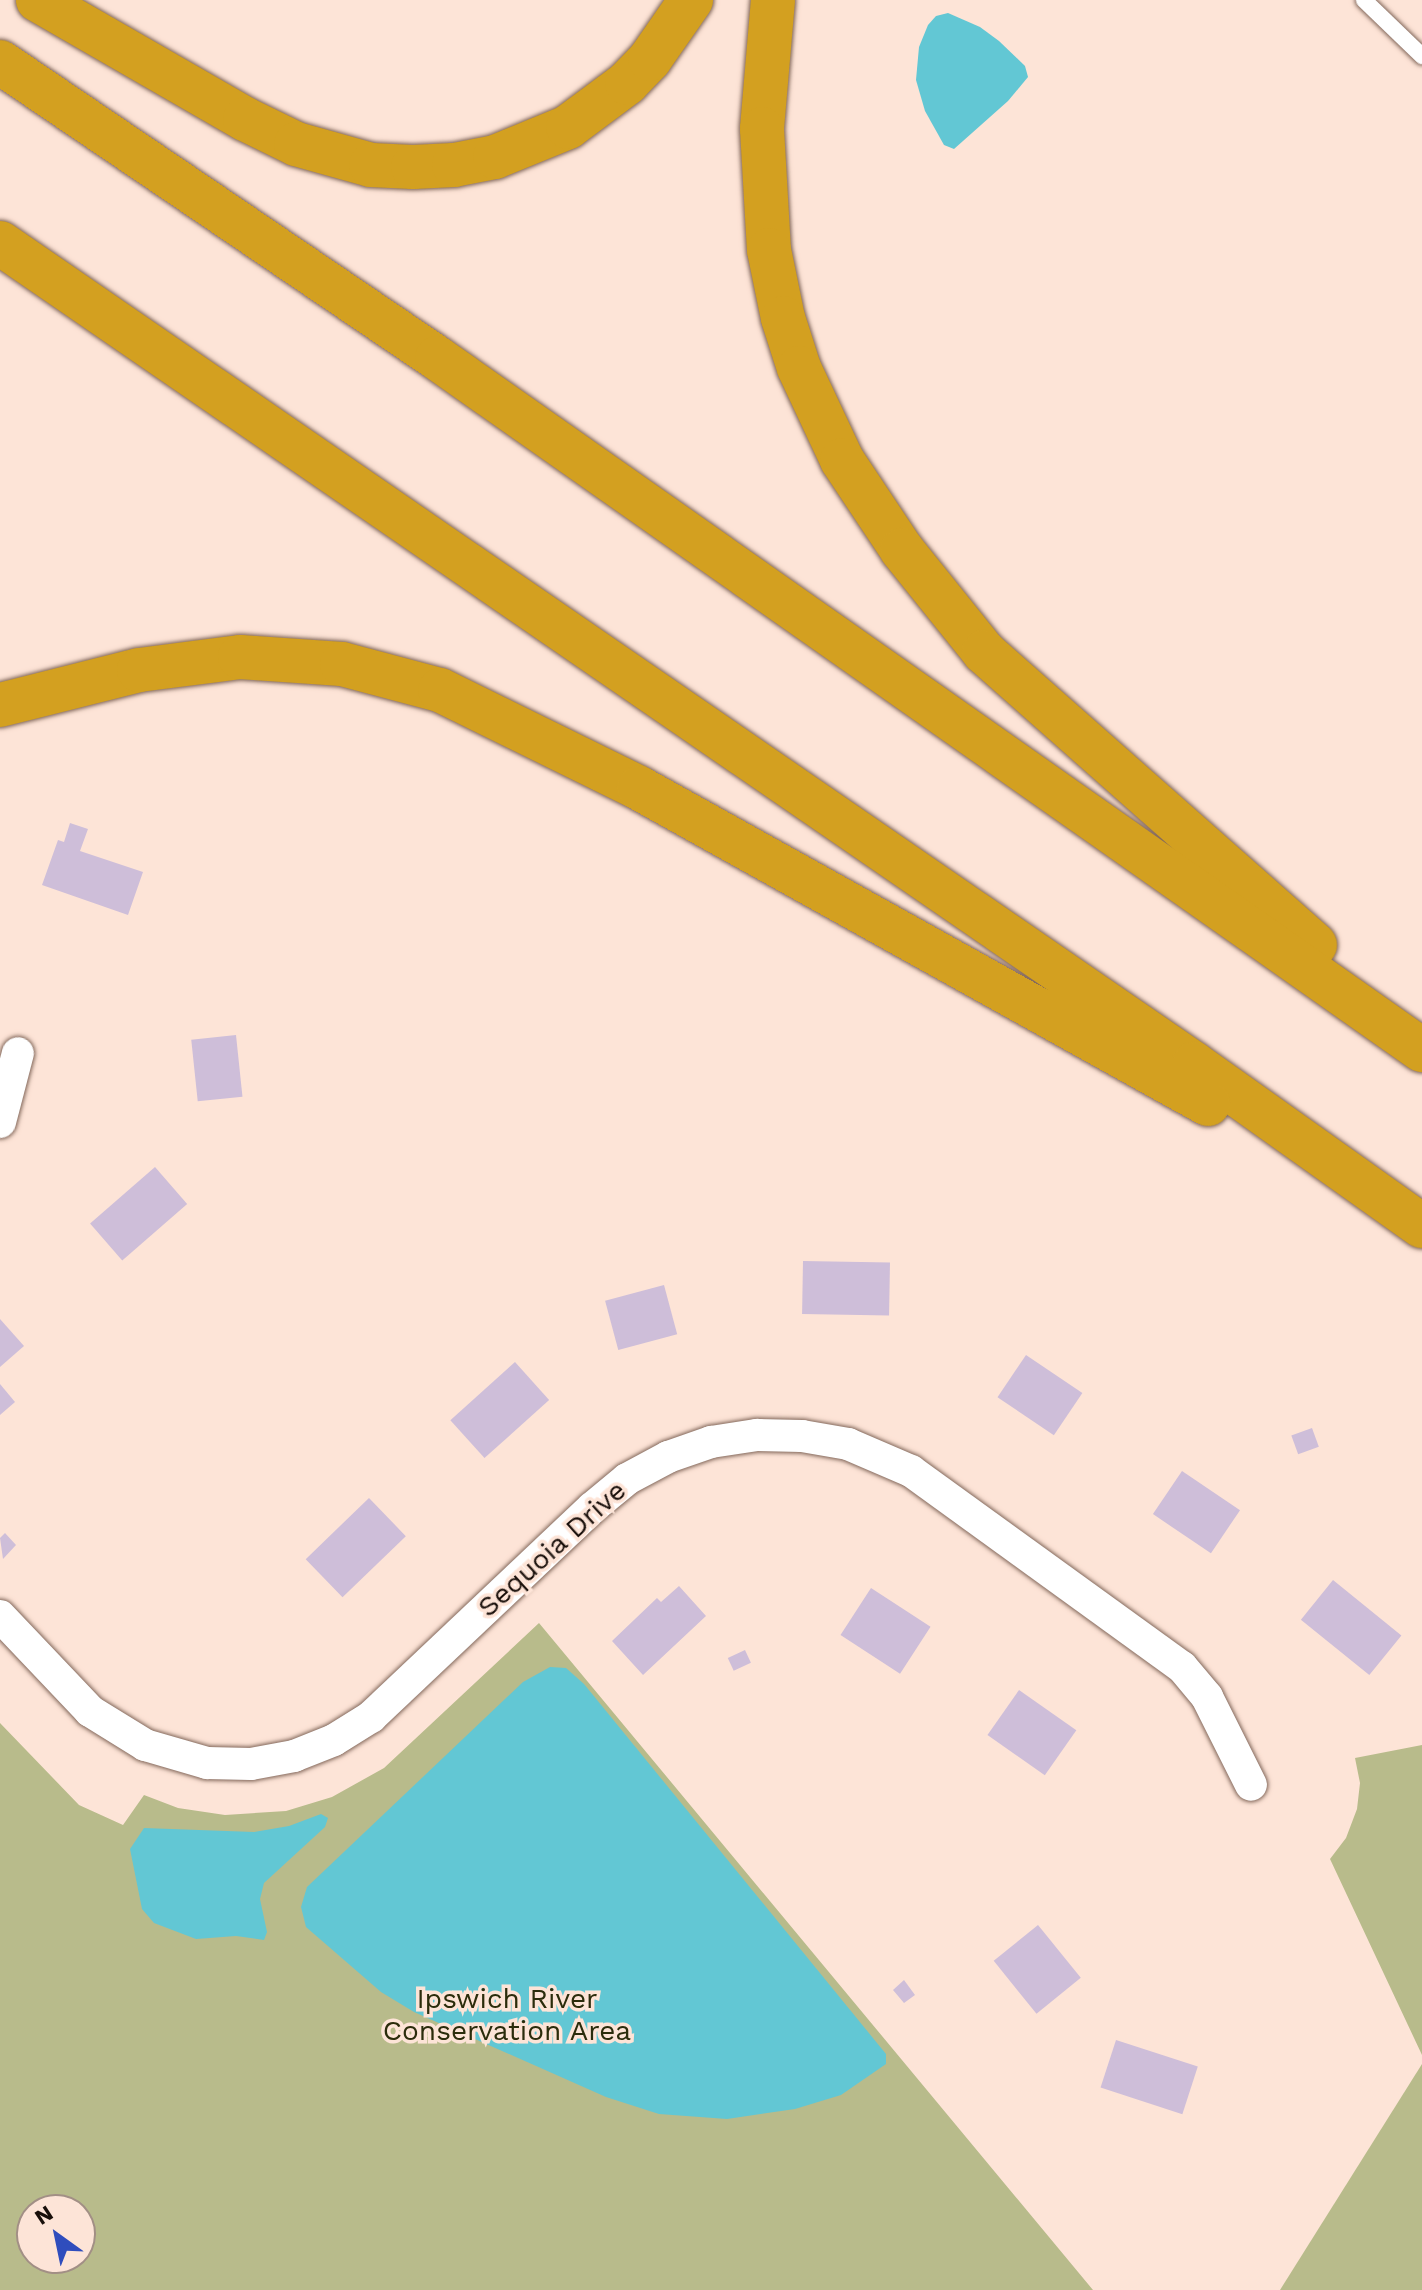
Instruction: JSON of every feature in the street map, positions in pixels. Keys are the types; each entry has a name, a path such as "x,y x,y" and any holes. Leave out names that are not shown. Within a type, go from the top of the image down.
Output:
{"highway":[{"path":"38,0 245,119 296,144 371,165 413,167 454,165 495,157 568,127 643,67 691,0"},
{"path":"773,0 762,129 765,216 772,272 799,368 842,460 902,550 984,652 1422,1038"},
{"path":"0,62 450,367 1422,1050"},
{"path":"0,243 1194,1064 1411,1218"},
{"path":"0,705 139,670 240,657 342,664 440,690 639,788 1411,1218"}],"street":[{"path":"0,1122 18,1053"},
{"name":"Sequoia Drive","path":"0,1616 90,1711 145,1745 207,1763 251,1764 294,1756 334,1740 371,1717 592,1508 627,1479 668,1457 711,1442 757,1435 802,1436 848,1444 911,1471 1182,1667 1207,1697 1251,1785"}],"lane":[{"path":"1364,0 1422,56"}],"green space":[{"name":"Ipswich River Conservation Area","path":"539,1623 1093,2290 0,2290 0,1723 79,1805 123,1825 144,1795 178,1808 225,1815 286,1811 332,1797 384,1768"},
{"path":"1422,1745 1422,2055 1330,1859 1346,1838 1357,1809 1360,1783 1355,1758"},
{"path":"1422,2064 1422,2290 1280,2290"}],"water":[{"path":"948,13 980,27 999,41 1025,66 1028,77 1008,101 954,149 944,145 925,111 916,80 919,47 928,25 936,16"},
{"path":"550,1667 566,1668 584,1684 886,2054 886,2064 841,2095 795,2109 727,2119 659,2114 606,2097 414,2012 381,1992 306,1927 301,1907 307,1887 523,1682"},
{"path":"321,1814 328,1818 325,1827 264,1883 260,1899 267,1932 264,1940 236,1936 196,1939 154,1923 142,1909 130,1849 144,1828 254,1832 289,1826"}],"building":[{"path":"70,823 88,829 80,851 143,872 128,915 42,885 58,840 64,842"},
{"path":"236,1035 242,1097 198,1101 191,1040"},
{"path":"155,1167 187,1204 122,1260 90,1223"},
{"path":"803,1261 890,1263 889,1316 802,1314"},
{"path":"664,1285 677,1334 618,1350 605,1301"},
{"path":"0,1319 24,1346 0,1367"},
{"path":"1026,1355 1082,1393 1054,1435 997,1397"},
{"path":"515,1362 549,1400 484,1458 450,1420"},
{"path":"0,1384 15,1402 0,1415"},
{"path":"1312,1428 1319,1447 1298,1454 1291,1436"},
{"path":"1182,1471 1240,1510 1211,1553 1153,1514"},
{"path":"369,1498 406,1536 343,1597 306,1559"},
{"path":"5,1533 16,1545 3,1559 0,1538"},
{"path":"1333,1580 1401,1635 1369,1675 1301,1620"},
{"path":"679,1586 706,1616 643,1675 612,1641 657,1598 661,1602"},
{"path":"871,1588 931,1627 900,1674 841,1635"},
{"path":"745,1650 751,1663 734,1671 728,1658"},
{"path":"1019,1690 1076,1730 1045,1775 987,1735"},
{"path":"1038,1925 1081,1978 1036,2014 994,1961"},
{"path":"904,1980 915,1995 904,2003 893,1990"},
{"path":"1116,2040 1198,2067 1182,2114 1101,2088"}]}
